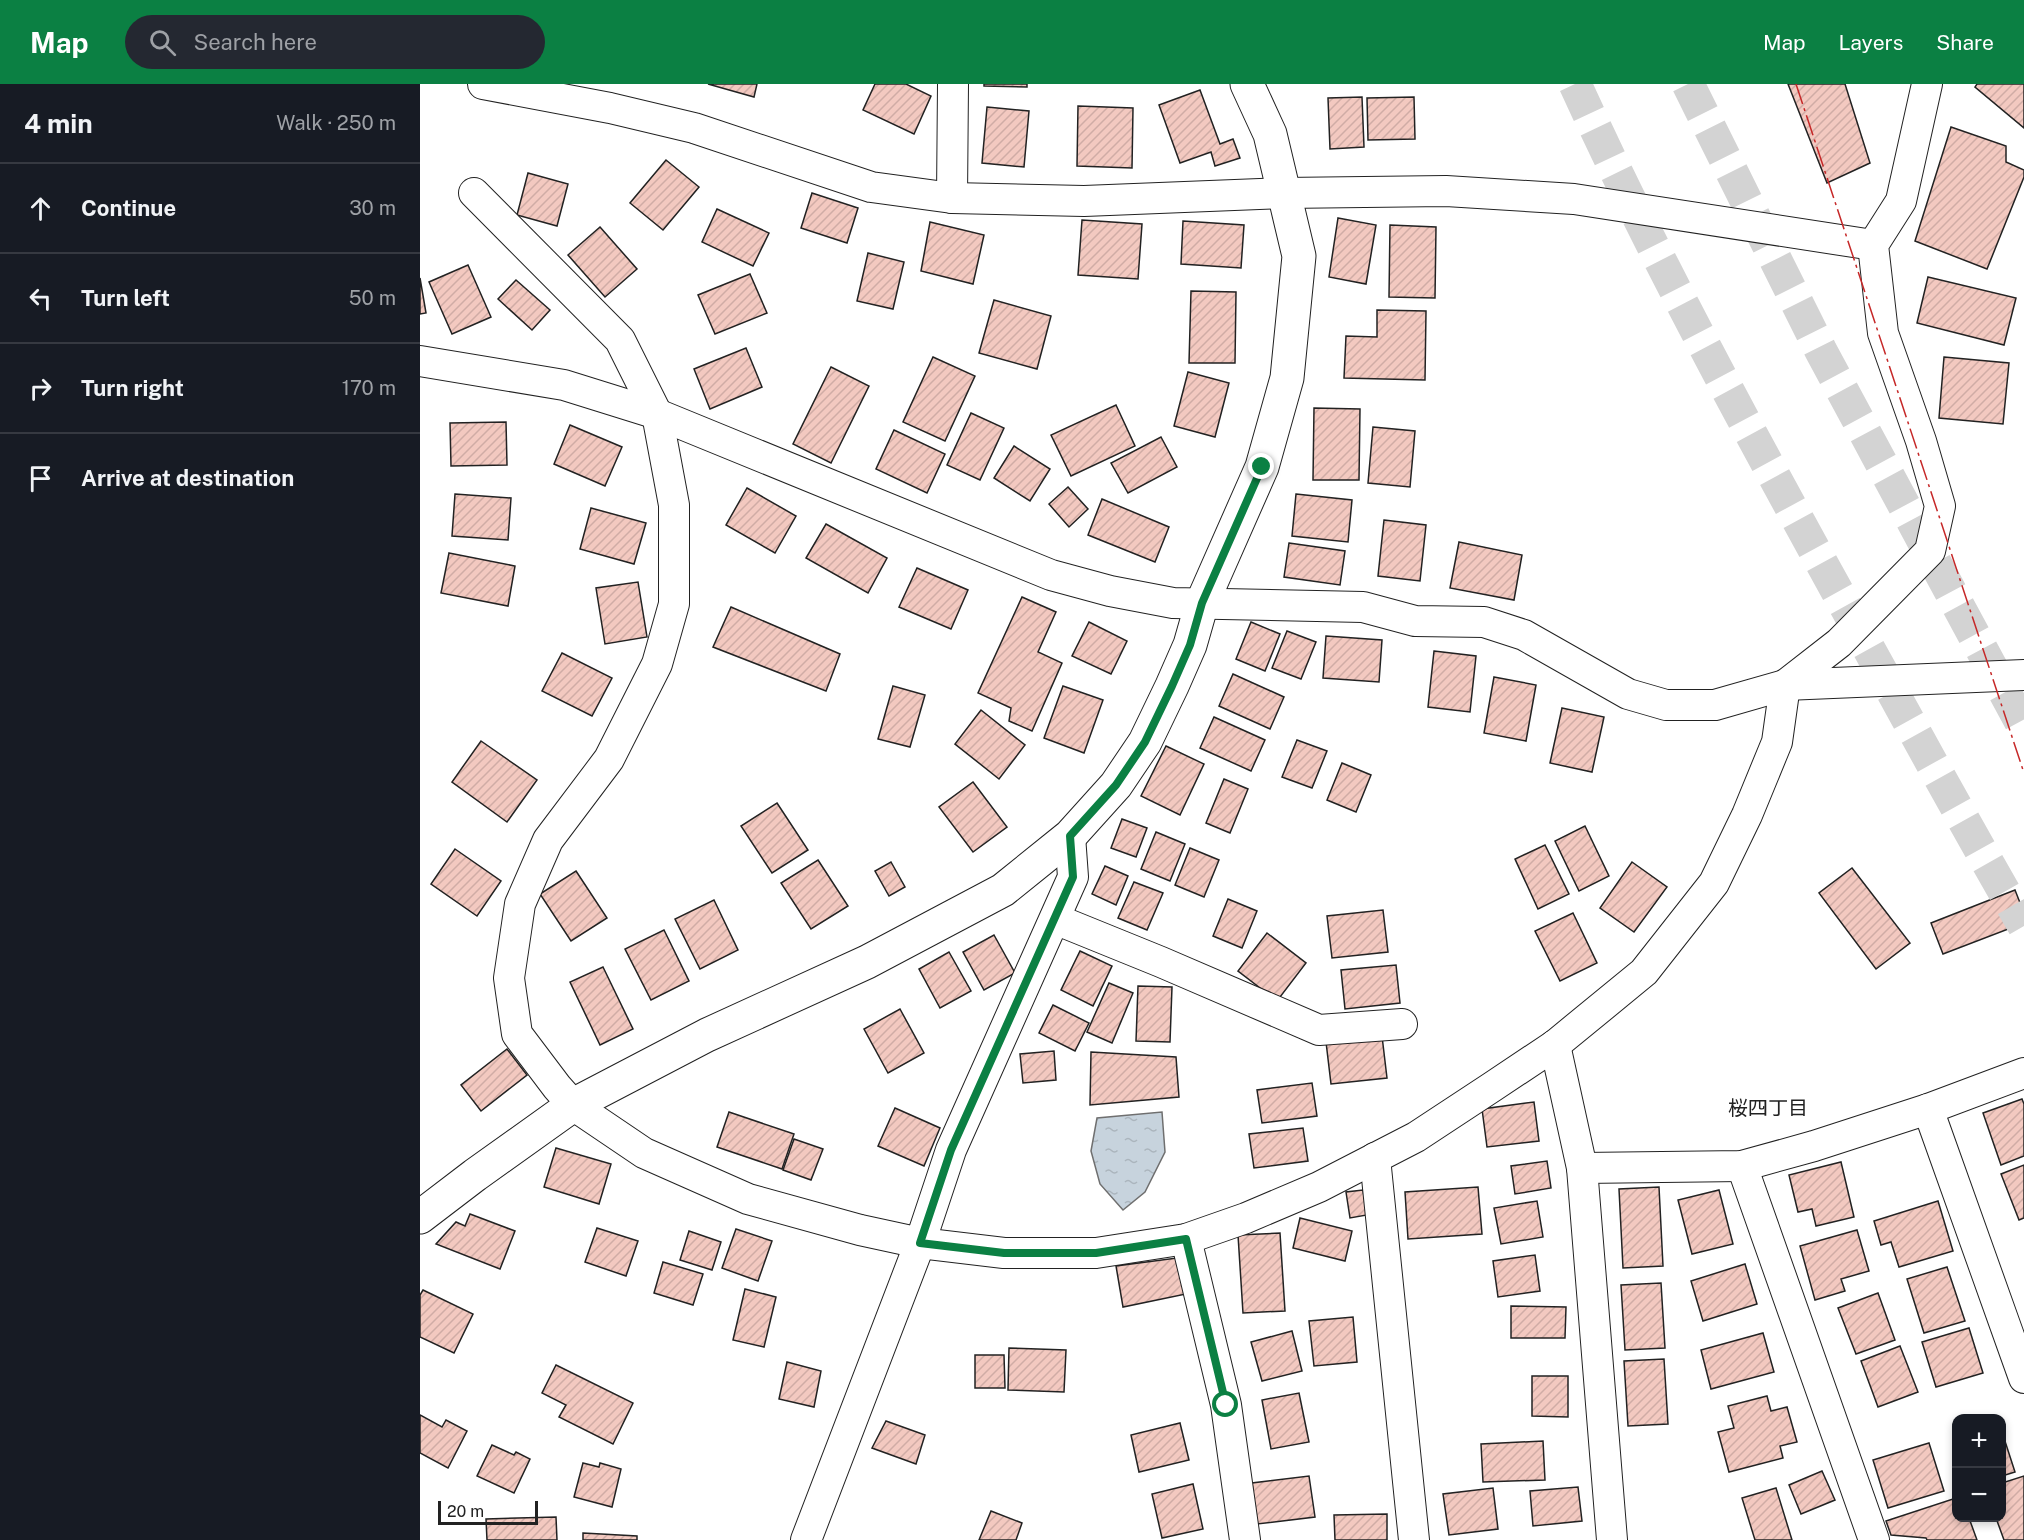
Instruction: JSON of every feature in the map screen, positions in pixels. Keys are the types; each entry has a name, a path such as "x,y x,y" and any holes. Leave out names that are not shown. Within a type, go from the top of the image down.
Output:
{"street":[{"path":"483,84 610,108 694,128 871,187 952,198 1084,201 1284,192 1446,191 1574,200 1873,245"},
{"path":"952,198 953,84"},
{"path":"420,1218 475,1175 573,1105 707,1035 867,962 1003,890 1070,836 1116,785 1145,742 1190,645 1202,603 1262,467 1287,378 1299,256 1270,134 1247,84"},
{"path":"474,193 620,340 657,414 674,505 674,604 657,664 609,759 548,840 520,904 509,978 517,1034 573,1105 644,1153 748,1199 860,1230 920,1243 1004,1253 1096,1253 1186,1239 1246,1218 1320,1187 1416,1137 1555,1045 1644,972 1714,883 1747,815 1777,742 1785,685 1839,643 1930,551 1940,506 1921,441 1883,333 1873,245 1901,201 1927,84"},
{"path":"420,361 564,385 657,414 1051,575 1110,591 1173,603 1363,607 1415,621 1484,622 1524,635 1628,694 1666,705 1715,705 1785,685 2024,675"},
{"path":"806,1540 920,1243 951,1150 1073,877 1070,836"},
{"path":"1055,920 1161,962 1319,1030 1402,1024"},
{"path":"1555,1045 1582,1168 1612,1540"},
{"path":"1582,1168 1742,1166 1814,1146 1928,1109 2024,1073"},
{"path":"1928,1109 2024,1378"},
{"path":"1375,1158 1414,1540"},
{"path":"1742,1166 1874,1540"},
{"path":"1186,1239 1226,1405 1245,1540"}],"water":[{"path":"1162,1112 1165,1152 1145,1192 1123,1210 1100,1184 1091,1151 1097,1118"}],"building":[{"path":"708,84 757,84 754,97"},
{"path":"875,84 906,84 931,96 914,134 863,110"},
{"path":"984,84 1027,84 1027,87 984,86"},
{"path":"1788,84 1845,84 1870,163 1827,183"},
{"path":"1977,84 2024,84 2024,128 1975,87"},
{"path":"1200,90 1220,144 1233,139 1240,158 1215,166 1211,152 1180,163 1159,105"},
{"path":"1362,97 1364,147 1330,149 1328,98"},
{"path":"1414,97 1415,139 1368,140 1367,98"},
{"path":"1078,106 1133,108 1132,168 1077,166"},
{"path":"987,107 1029,111 1024,167 982,163"},
{"path":"1951,127 2006,146 2006,162 2024,170 2024,177 1987,269 1915,241"},
{"path":"666,160 699,187 663,230 630,203"},
{"path":"528,173 568,184 557,226 517,215"},
{"path":"812,193 858,208 847,243 801,228"},
{"path":"717,209 769,233 753,266 702,242"},
{"path":"1338,218 1376,225 1366,284 1329,277"},
{"path":"1082,220 1142,224 1138,279 1078,275"},
{"path":"1183,221 1244,225 1241,268 1181,264"},
{"path":"930,222 984,235 973,284 921,271"},
{"path":"1390,225 1436,227 1435,298 1389,297"},
{"path":"600,227 637,269 605,297 568,255"},
{"path":"868,253 904,262 893,309 857,301"},
{"path":"468,265 491,317 452,334 429,282"},
{"path":"750,274 767,313 715,334 698,295"},
{"path":"1928,277 2016,298 2004,345 1917,323"},
{"path":"420,278 426,313 420,314"},
{"path":"516,280 550,310 532,330 498,299"},
{"path":"1191,291 1236,292 1235,363 1189,363"},
{"path":"994,300 1051,316 1037,369 979,353"},
{"path":"1377,310 1426,311 1425,380 1344,378 1346,336 1377,337"},
{"path":"746,348 762,387 710,409 694,369"},
{"path":"933,357 975,376 945,441 903,422"},
{"path":"1944,357 2009,363 2003,424 1939,418"},
{"path":"831,367 869,386 831,463 793,444"},
{"path":"1188,372 1229,383 1215,437 1174,426"},
{"path":"1116,405 1135,446 1071,476 1051,435"},
{"path":"1314,408 1360,409 1359,480 1313,480"},
{"path":"971,413 1004,428 980,480 947,465"},
{"path":"506,422 507,465 451,466 450,423"},
{"path":"570,425 622,447 605,486 554,464"},
{"path":"1373,427 1415,431 1410,487 1368,483"},
{"path":"894,430 945,454 927,493 876,469"},
{"path":"1161,437 1177,467 1128,493 1111,463"},
{"path":"1014,446 1050,469 1030,501 994,478"},
{"path":"1068,487 1088,509 1069,527 1049,504"},
{"path":"747,488 796,516 775,553 726,525"},
{"path":"455,494 511,498 508,540 452,536"},
{"path":"1296,494 1352,500 1348,542 1292,536"},
{"path":"1102,499 1169,527 1155,562 1088,535"},
{"path":"591,508 646,523 634,564 580,549"},
{"path":"1384,520 1426,525 1420,581 1378,576"},
{"path":"826,524 887,558 868,593 806,558"},
{"path":"1459,542 1522,555 1514,600 1450,588"},
{"path":"1289,543 1345,551 1340,585 1284,577"},
{"path":"449,553 515,566 508,606 441,593"},
{"path":"917,568 968,590 951,629 899,607"},
{"path":"638,582 647,637 605,644 596,588"},
{"path":"1022,597 1056,612 1038,652 1062,663 1032,731 1009,721 1011,708 978,693"},
{"path":"731,607 840,654 826,691 713,647"},
{"path":"1089,622 1127,641 1111,674 1072,656"},
{"path":"1251,622 1280,634 1265,671 1236,659"},
{"path":"1287,631 1316,642 1301,679 1272,668"},
{"path":"1326,636 1382,640 1379,682 1323,678"},
{"path":"1434,651 1476,656 1470,712 1428,707"},
{"path":"562,653 612,678 592,716 542,691"},
{"path":"1233,674 1284,697 1270,729 1219,706"},
{"path":"1494,677 1536,685 1526,741 1484,733"},
{"path":"893,686 925,695 910,747 878,739"},
{"path":"1063,686 1103,700 1084,753 1044,738"},
{"path":"1562,708 1604,717 1592,772 1550,763"},
{"path":"981,710 1025,745 999,779 955,744"},
{"path":"1214,717 1265,740 1251,771 1200,748"},
{"path":"1297,740 1327,751 1312,788 1282,777"},
{"path":"481,741 537,780 507,822 452,782"},
{"path":"1166,746 1204,764 1180,815 1141,796"},
{"path":"1342,763 1371,775 1356,812 1327,800"},
{"path":"1224,779 1248,789 1230,833 1206,823"},
{"path":"973,782 1007,827 973,852 939,807"},
{"path":"777,803 808,850 772,873 741,826"},
{"path":"1122,819 1147,828 1136,857 1111,848"},
{"path":"1585,826 1609,876 1579,891 1555,841"},
{"path":"1156,832 1185,844 1170,881 1141,869"},
{"path":"1545,845 1569,894 1538,909 1515,859"},
{"path":"1190,848 1219,860 1204,897 1175,885"},
{"path":"455,849 501,881 477,916 431,884"},
{"path":"818,860 848,906 811,929 781,883"},
{"path":"891,862 905,887 889,896 875,871"},
{"path":"1632,862 1667,887 1634,932 1600,908"},
{"path":"1105,866 1128,876 1116,905 1092,894"},
{"path":"1852,868 1910,943 1876,969 1819,893"},
{"path":"576,871 607,918 571,941 540,894"},
{"path":"1134,882 1163,893 1147,930 1118,918"},
{"path":"2015,890 2024,913 2024,923 1943,954 1931,923"},
{"path":"1228,899 1257,911 1242,948 1213,936"},
{"path":"714,900 738,950 700,969 675,919"},
{"path":"1383,910 1388,952 1332,958 1327,916"},
{"path":"1573,913 1597,963 1560,981 1535,931"},
{"path":"664,930 689,981 651,1000 625,949"},
{"path":"1267,933 1306,963 1277,1001 1238,971"},
{"path":"994,935 1015,973 984,990 963,952"},
{"path":"1080,951 1112,966 1093,1006 1061,990"},
{"path":"949,952 971,991 940,1008 919,969"},
{"path":"1396,965 1400,1003 1345,1009 1341,970"},
{"path":"603,967 633,1029 600,1045 570,982"},
{"path":"1109,983 1133,993 1112,1043 1087,1032"},
{"path":"1138,986 1172,987 1170,1042 1136,1041"},
{"path":"1053,1005 1089,1023 1075,1051 1039,1033"},
{"path":"900,1009 924,1053 888,1073 864,1029"},
{"path":"1382,1036 1387,1078 1331,1084 1326,1042"},
{"path":"507,1049 527,1075 481,1111 461,1085"},
{"path":"1054,1051 1056,1080 1023,1083 1020,1054"},
{"path":"1091,1052 1176,1057 1179,1097 1090,1105"},
{"path":"1312,1083 1317,1116 1262,1123 1257,1090"},
{"path":"2022,1099 2024,1104 2024,1156 2001,1165 1983,1113"},
{"path":"1534,1102 1539,1141 1487,1147 1482,1109"},
{"path":"895,1108 940,1128 924,1166 878,1146"},
{"path":"729,1112 794,1134 782,1169 717,1147"},
{"path":"1303,1128 1308,1161 1254,1168 1249,1134"},
{"path":"794,1139 823,1149 811,1180 783,1170"},
{"path":"556,1148 611,1164 599,1204 544,1187"},
{"path":"1547,1161 1551,1188 1515,1194 1511,1166"},
{"path":"1841,1162 1854,1217 1816,1226 1812,1209 1798,1212 1789,1175"},
{"path":"2024,1165 2024,1218 2019,1220 2001,1174"},
{"path":"1478,1187 1482,1234 1408,1239 1405,1192"},
{"path":"1659,1187 1663,1266 1623,1268 1619,1189"},
{"path":"1363,1190 1367,1215 1350,1218 1346,1192"},
{"path":"1719,1190 1733,1244 1692,1254 1678,1200"},
{"path":"1537,1201 1543,1237 1501,1244 1494,1208"},
{"path":"1938,1201 1953,1251 1899,1267 1891,1242 1881,1245 1874,1221"},
{"path":"470,1214 515,1231 500,1269 436,1244 456,1222 465,1226"},
{"path":"1300,1218 1352,1231 1345,1261 1293,1248"},
{"path":"597,1228 638,1241 626,1276 585,1262"},
{"path":"736,1229 772,1241 758,1281 722,1268"},
{"path":"1857,1230 1869,1271 1841,1279 1845,1291 1815,1300 1800,1246"},
{"path":"689,1231 721,1242 712,1270 680,1260"},
{"path":"1280,1233 1285,1311 1243,1313 1238,1235"},
{"path":"1535,1255 1540,1291 1498,1297 1493,1261"},
{"path":"1177,1258 1186,1294 1123,1307 1116,1266"},
{"path":"663,1262 703,1274 693,1305 654,1293"},
{"path":"1745,1264 1757,1304 1703,1321 1691,1281"},
{"path":"1947,1267 1965,1321 1924,1333 1907,1279"},
{"path":"1661,1283 1665,1348 1625,1350 1621,1285"},
{"path":"745,1289 776,1297 764,1347 733,1340"},
{"path":"423,1290 473,1314 454,1353 420,1337 420,1295"},
{"path":"1878,1293 1895,1340 1856,1354 1838,1308"},
{"path":"1511,1306 1566,1307 1565,1338 1511,1338"},
{"path":"1353,1317 1357,1362 1314,1366 1309,1321"},
{"path":"1969,1328 1983,1373 1936,1387 1922,1342"},
{"path":"1292,1331 1302,1371 1262,1381 1251,1342"},
{"path":"1763,1333 1774,1372 1711,1389 1701,1350"},
{"path":"1900,1346 1918,1392 1878,1407 1861,1361"},
{"path":"1009,1348 1066,1350 1064,1392 1008,1390"},
{"path":"975,1355 1004,1355 1005,1388 975,1388"},
{"path":"1664,1359 1668,1424 1628,1426 1624,1361"},
{"path":"787,1362 821,1371 814,1407 779,1399"},
{"path":"556,1365 633,1403 613,1444 559,1417 566,1405 542,1393"},
{"path":"1532,1376 1568,1376 1568,1417 1532,1416"},
{"path":"1299,1393 1309,1442 1271,1449 1262,1400"},
{"path":"1767,1396 1771,1411 1787,1407 1797,1442 1780,1446 1783,1458 1729,1472 1718,1432 1734,1428 1728,1406"},
{"path":"420,1415 442,1427 446,1420 467,1431 448,1468 420,1453"},
{"path":"886,1421 925,1435 916,1464 872,1448"},
{"path":"1180,1423 1189,1460 1139,1472 1131,1435"},
{"path":"1543,1441 1545,1480 1483,1482 1481,1444"},
{"path":"1929,1443 1944,1491 1888,1508 1873,1460"},
{"path":"2006,1444 2015,1472 2006,1475"},
{"path":"492,1445 530,1459 514,1493 477,1476"},
{"path":"583,1463 599,1467 600,1463 621,1469 612,1507 574,1497"},
{"path":"1822,1471 1835,1500 1801,1514 1789,1485"},
{"path":"1309,1476 1315,1517 1257,1524 1252,1483"},
{"path":"2024,1476 2024,1540 2004,1540 1997,1522 2006,1522 2006,1482"},
{"path":"1193,1484 1203,1529 1162,1538 1152,1494"},
{"path":"1578,1487 1582,1521 1533,1526 1530,1491"},
{"path":"1493,1488 1498,1529 1449,1535 1443,1494"},
{"path":"1776,1488 1792,1540 1755,1540 1742,1498"},
{"path":"1952,1499 1952,1522 1970,1522 1977,1540 1927,1540 1926,1538 1891,1535 1886,1521"},
{"path":"991,1511 1022,1523 1016,1540 979,1540"},
{"path":"1387,1514 1387,1540 1335,1540 1334,1515"},
{"path":"556,1517 557,1540 487,1540 486,1519"},
{"path":"583,1533 637,1536 637,1540 583,1540"}],"tunnel":[{"path":"1575,84 1636,213 1735,403 1976,843 2024,926"},
{"path":"1688,84 1821,351 2024,728"}],"power":[{"path":"1796,84 2024,773"}],"district":[{"name":"桜四丁目","path":"1768,1108"}],"route":[{"path":"1226,1405 1186,1239 1096,1253 1004,1253 920,1243 951,1150 1073,877 1070,836 1116,785 1145,742 1190,645 1202,603 1262,467"}]}
